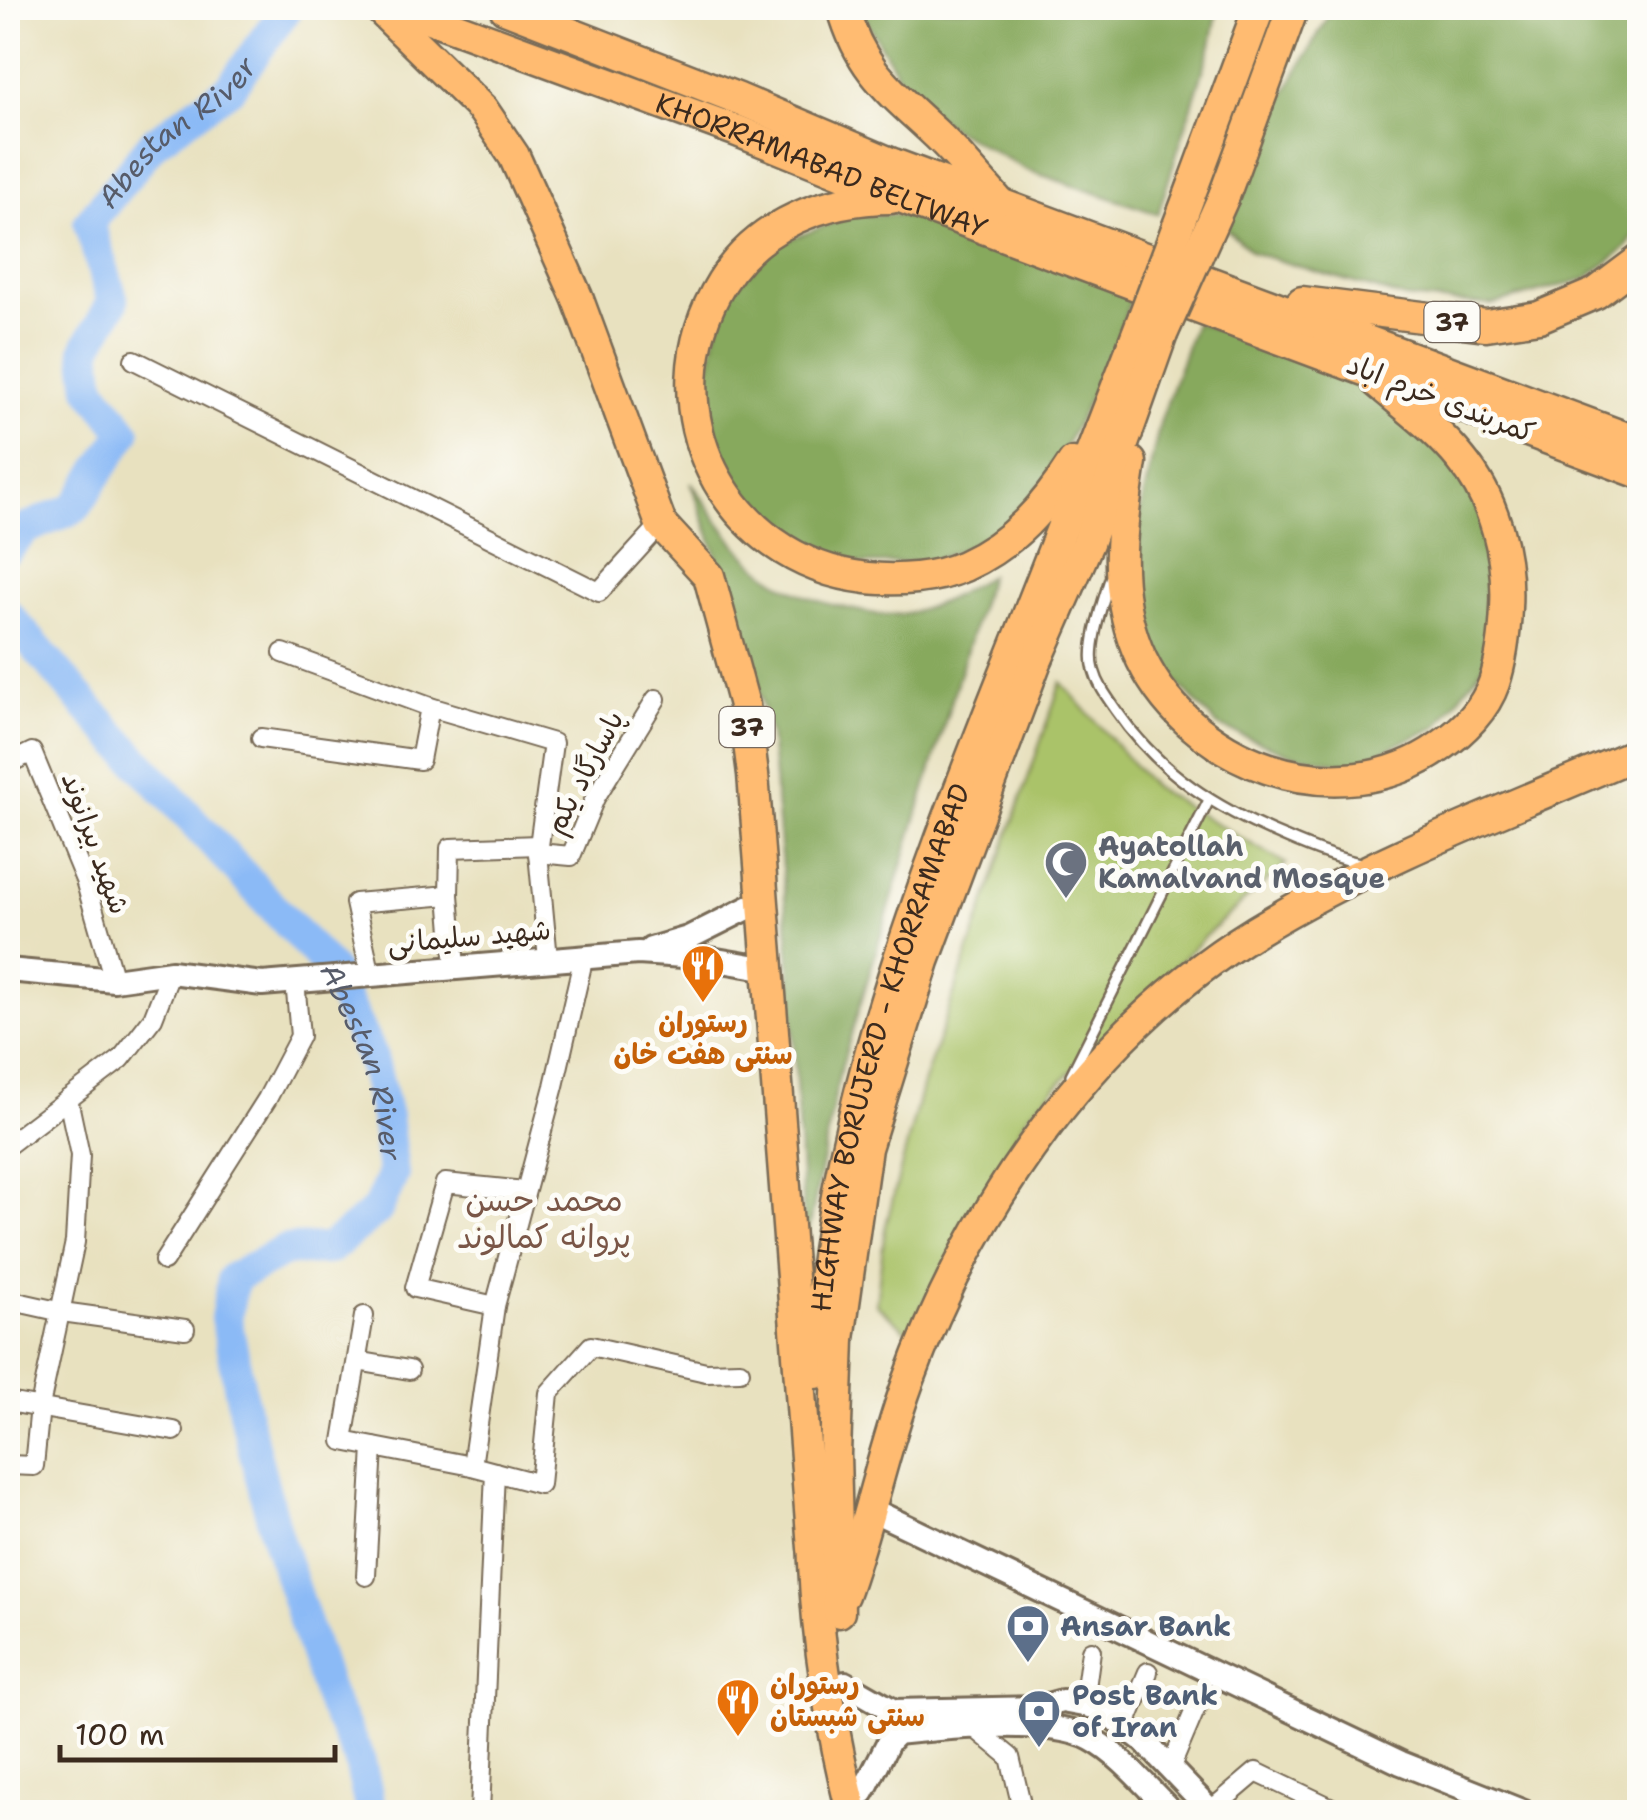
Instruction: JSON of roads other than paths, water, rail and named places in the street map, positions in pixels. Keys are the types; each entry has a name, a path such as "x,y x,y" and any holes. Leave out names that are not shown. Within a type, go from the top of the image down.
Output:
{"highway":[{"name":"37","path":"378,8 484,110 514,156 576,296 662,524 709,576 746,722 764,900 813,1548"},
{"name":"KHORRAMABAD BELTWAY","path":"402,8 734,130 903,198 1246,309"},
{"name":"KHORRAMABAD BELTWAY","path":"505,8 1002,206 1246,309"},
{"path":"843,8 859,50 876,78 934,132 1002,206"},
{"path":"1205,154 1240,8"},
{"path":"1205,154 1259,8"},
{"path":"1237,159 1293,8"},
{"name":"37","path":"1149,336 1224,196 1286,51 1315,8"},
{"name":"37","path":"1205,154 1149,336 1119,547 1128,619 1152,679 1183,716 1217,744 1251,762 1292,776 1342,782 1381,776 1420,761 1448,741 1472,718 1493,685 1505,633 1508,579 1495,518 1461,458 1362,369 1246,309"},
{"path":"903,198 847,201 805,213 765,235 734,262 712,299 702,327 691,385 695,427 706,460 724,493 745,519 779,547 806,562 850,576 888,580 931,576 962,567 1000,546 1052,496 1149,336"},
{"name":"37","path":"1246,309 1486,324 1539,317 1596,293 1640,260"},
{"path":"1246,309 1640,443"},
{"name":"کمربندی خرم اباد","path":"1246,309 1640,473"},
{"name":"HIGHWAY BORUJERD - KHORRAMABAD","path":"860,1806 836,1748 813,1548 812,1443 818,1328 828,1242 847,1140 868,1057 957,794 1149,336"},
{"name":"HIGHWAY BORUJERD - KHORRAMABAD","path":"860,1806 839,1608 835,1454 840,1339 866,1148 930,944 1035,664 1088,542 1149,336"},
{"path":"839,1608 907,1386 944,1299 983,1225 1044,1129 1115,1047 1175,990 1253,933 1383,865 1640,752"}],"street":[{"path":"134,360 599,592 662,524"},
{"path":"284,653 430,707 553,744 538,849 450,848 455,968"},
{"name":"پاسارگاد یکم","path":"548,958 538,849 571,856 595,798 656,699"},
{"path":"262,738 420,760 430,707"},
{"name":"شهید بیرانوند","path":"8,764 32,752 85,880 114,980"},
{"path":"371,976 355,904 449,895"},
{"name":"شهید سلیمانی","path":"638,953 688,938 764,900"},
{"name":"شهید سلیمانی","path":"8,970 114,980 171,972 262,984 638,953 699,957 769,969"},
{"path":"472,1466 495,1306 584,956"},
{"path":"8,1146 121,1059 153,1018 171,972"},
{"path":"164,1262 268,1099 300,1036 296,981"},
{"path":"8,1465 34,1466 40,1406 75,1242 80,1154 68,1099"},
{"path":"495,1306 415,1288 445,1183 525,1192"},
{"path":"8,1300 62,1312 185,1329"},
{"path":"364,1316 343,1442 472,1466 540,1484 549,1393 591,1346 706,1372 740,1371"},
{"path":"357,1361 409,1370"},
{"path":"8,1402 174,1431"},
{"path":"366,1576 373,1447"},
{"path":"480,1812 494,1472"},
{"path":"872,1510 1401,1763 1524,1812"},
{"path":"1084,1703 1092,1651"},
{"path":"1125,1727 1148,1672"},
{"path":"845,1683 894,1711 1037,1708 1062,1701 1084,1703 1100,1708 1125,1727 1211,1812 1256,1772 1340,1812"},
{"path":"1170,1769 1200,1698"},
{"path":"860,1806 880,1756 897,1733 1040,1727 1075,1732 1095,1741 1158,1808"},
{"path":"976,1728 1010,1757 1023,1812"}],"lane":[{"path":"1119,547 1098,618 1092,666 1102,689 1153,757 1208,800 1314,849 1356,863 1383,865"},
{"path":"1044,1129 1208,800"}],"waterway":[{"name":"Abestan River","path":"8,548 25,529 75,508 125,432 91,388 86,349 113,302 89,223 154,142 230,88 287,8"},
{"name":"Abestan River","path":"8,615 90,710 331,970 372,1058 386,1116 393,1174 377,1210 329,1249 286,1250 233,1278 226,1318 245,1415 276,1535 330,1700 359,1758 371,1812"}],"place":[{"name":"Ayatollah Kamalvand Mosque","path":"1066,900"},
{"name":"رستوران سنتی هفت خان","path":"703,1004"},
{"name":"Ansar Bank","path":"1028,1664"},
{"name":"رستوران سنتی شبستان","path":"738,1738"},
{"name":"Post Bank of Iran","path":"1039,1749"}],"district":[{"name":"محمد حسن پروانه کمالوند","path":"544,1218"}]}
